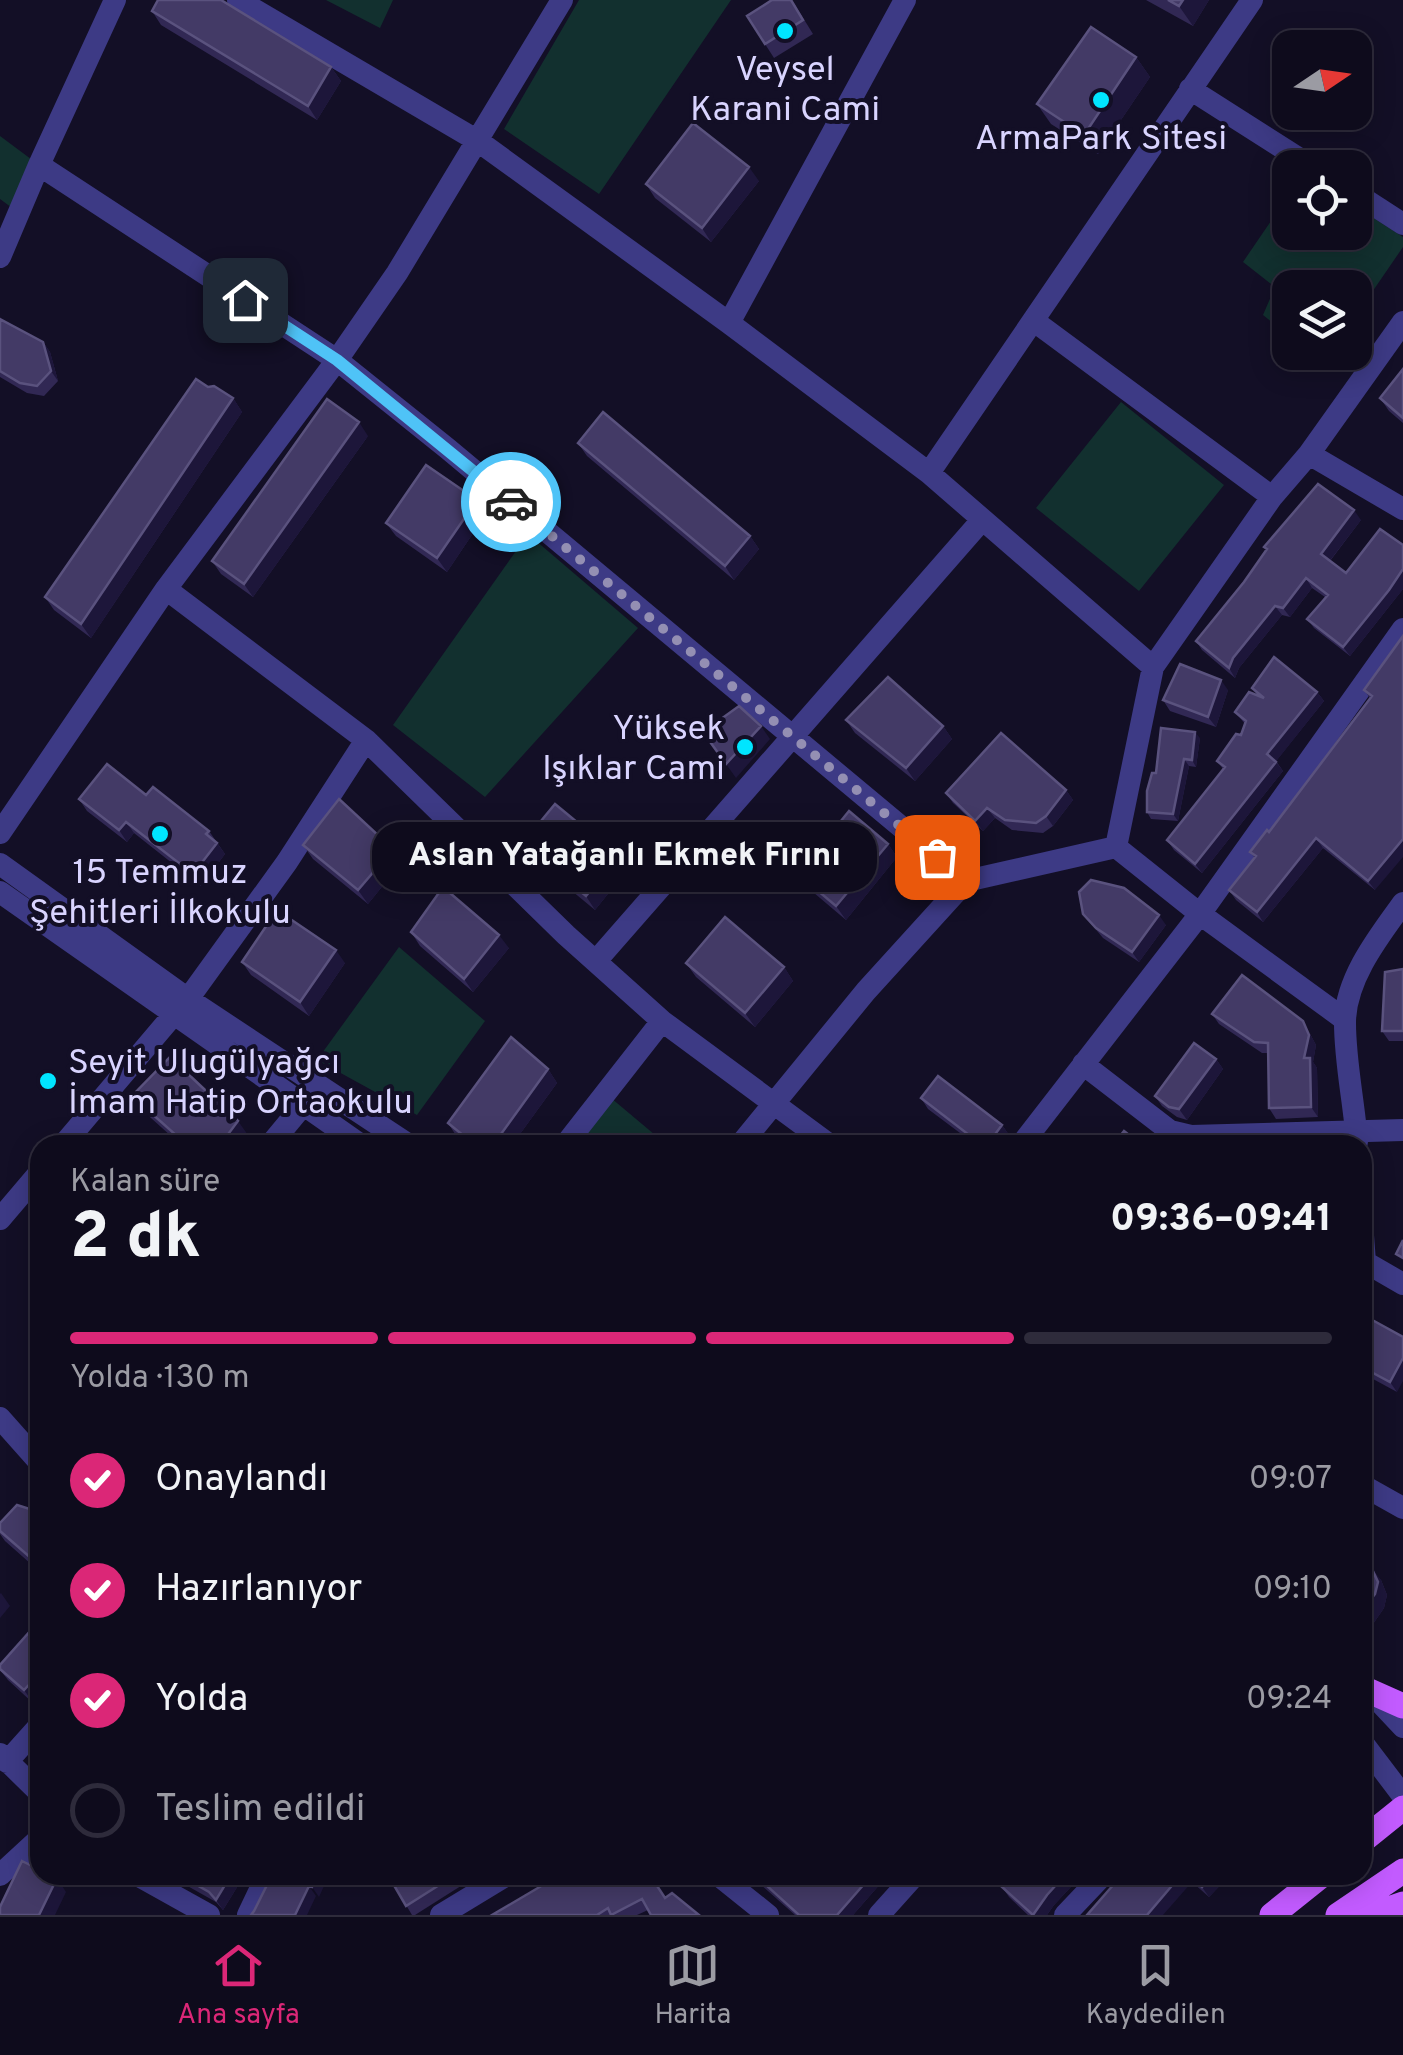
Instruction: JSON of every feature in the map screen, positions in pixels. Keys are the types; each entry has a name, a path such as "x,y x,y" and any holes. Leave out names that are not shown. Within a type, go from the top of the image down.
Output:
{"main road":[{"path":"1372,1691 1403,1706"},
{"path":"1372,1834 1403,1808"},
{"path":"1338,1915 1403,1872"},
{"path":"1272,1915 1310,1885"},
{"path":"1371,1915 1403,1904"}],"street":[{"path":"0,258 38,164 115,0"},
{"path":"238,0 478,141 729,323 929,473 1153,667"},
{"path":"0,833 166,589 398,272 562,0"},
{"path":"729,323 905,0"},
{"path":"929,473 1252,0"},
{"path":"1190,89 1286,150"},
{"path":"38,164 337,360 966,881"},
{"path":"1372,204 1403,224"},
{"path":"1034,321 1272,498"},
{"path":"1116,848 1153,667 1403,322"},
{"path":"1309,454 1403,509"},
{"path":"596,961 982,520"},
{"path":"166,589 366,740 662,1021 816,1135"},
{"path":"1029,1135 1200,914 1403,629"},
{"path":"72,1135 182,1006 287,862 366,740"},
{"path":"1116,848 1344,1019"},
{"path":"749,1135 866,991 966,881 1116,848"},
{"path":"0,864 347,1135"},
{"path":"0,892 393,1135"},
{"path":"1356,1135 1344,1019 1355,978 1403,903"},
{"path":"573,1135 662,1021"},
{"path":"1083,1064 1170,1131 1187,1135"},
{"path":"278,1135 304,1104"},
{"path":"758,1135 774,1106"},
{"path":"1369,1135 1403,1130"},
{"path":"0,1219 30,1184"},
{"path":"1372,1268 1403,1284"},
{"path":"0,1418 30,1453"},
{"path":"1372,1491 1403,1508"},
{"path":"1372,1695 1403,1727"},
{"path":"30,1734 4,1758 30,1783"},
{"path":"1372,1755 1403,1796"},
{"path":"0,1875 30,1847"},
{"path":"155,1885 208,1915"},
{"path":"248,1915 262,1885"},
{"path":"442,1915 491,1885"},
{"path":"730,1885 768,1915"},
{"path":"879,1915 906,1885"},
{"path":"1065,1915 1093,1885"}],"green space":[{"path":"326,0 393,0 380,28"},
{"path":"579,0 731,0 599,194 504,129"},
{"path":"0,136 39,165 19,213 0,199"},
{"path":"1372,217 1403,237 1403,247 1372,292 1372,270 1272,270 1272,285 1243,262 1272,219 1272,250 1372,250"},
{"path":"1272,294 1272,322 1263,315"},
{"path":"1121,402 1224,485 1139,591 1036,508"},
{"path":"528,534 638,628 485,797 393,725"},
{"path":"399,947 485,1021 417,1115 317,1060"},
{"path":"611,1098 655,1135 585,1135"}],"building":[{"path":"158,0 221,0 331,67 308,106 152,11"},
{"path":"772,0 791,0 803,20 765,44 747,16"},
{"path":"1091,27 1136,57 1084,135 1037,104"},
{"path":"693,123 749,167 702,228 646,184"},
{"path":"0,319 43,342 51,371 37,386 20,383 0,371"},
{"path":"1403,369 1403,418 1380,398"},
{"path":"196,379 233,398 81,624 45,597"},
{"path":"327,399 359,422 244,584 212,561"},
{"path":"603,412 750,536 725,566 578,443"},
{"path":"426,465 477,500 437,558 386,523"},
{"path":"1318,484 1354,510 1321,554 1346,573 1380,529 1403,545 1403,569 1343,647 1307,619 1328,595 1306,578 1283,608 1275,606 1229,668 1196,641 1244,582 1267,549 1264,547"},
{"path":"1403,636 1403,839 1368,881 1316,838 1257,912 1229,890 1256,856 1250,852 1372,696 1364,690"},
{"path":"1274,657 1317,692 1267,754 1276,762 1195,864 1167,840 1225,767 1217,761 1236,734 1241,735 1246,721 1235,712 1249,692 1264,698 1252,688"},
{"path":"1180,664 1221,680 1208,717 1163,700"},
{"path":"888,677 943,726 906,768 846,720"},
{"path":"739,706 761,726 726,764 703,732"},
{"path":"1161,728 1195,732 1192,760 1184,759 1173,814 1147,812 1147,791 1152,773 1156,773"},
{"path":"1001,733 1066,790 1036,823 1005,820 987,808 975,821 946,793"},
{"path":"107,764 146,795 153,787 209,831 206,834 217,843 193,874 126,822 119,830 79,799"},
{"path":"339,799 393,849 358,890 303,845"},
{"path":"555,804 618,856 586,896 522,844"},
{"path":"849,811 888,844 836,906 798,874"},
{"path":"1091,880 1124,888 1159,915 1132,952 1096,928 1083,914 1079,892"},
{"path":"443,887 499,935 464,979 411,932"},
{"path":"277,910 336,950 300,1002 242,962"},
{"path":"725,917 784,967 745,1013 686,963"},
{"path":"1403,969 1403,1031 1382,1031 1385,972"},
{"path":"1242,975 1303,1021 1309,1035 1304,1058 1310,1058 1311,1107 1269,1108 1268,1043 1254,1042 1212,1014"},
{"path":"511,1037 548,1069 500,1135 463,1135 448,1123"},
{"path":"1194,1043 1216,1059 1179,1109 1169,1107 1155,1096"},
{"path":"170,1057 238,1121 228,1135 176,1135 132,1096"},
{"path":"938,1076 1002,1125 994,1135 969,1135 921,1098"},
{"path":"1403,1240 1403,1258 1396,1254"},
{"path":"1372,1320 1403,1337 1403,1358 1390,1382 1372,1372"},
{"path":"17,1505 30,1509 30,1557 0,1531 0,1523"},
{"path":"1372,1569 1378,1582 1372,1598"},
{"path":"30,1631 30,1684 24,1690 0,1665"},
{"path":"22,1861 30,1865 30,1885 54,1885 39,1915 0,1915 0,1907"},
{"path":"197,1885 225,1885 216,1900"},
{"path":"267,1885 313,1885 295,1915 251,1915"},
{"path":"394,1885 439,1885 406,1906"},
{"path":"543,1885 657,1885 665,1898 672,1893 699,1915 651,1915 642,1899 611,1915 608,1908 597,1915 492,1915"},
{"path":"766,1885 863,1885 837,1915 799,1915"},
{"path":"1004,1885 1056,1885 1033,1915"},
{"path":"1113,1885 1172,1885 1147,1915 1087,1915"}],"way so far":[{"path":"511,502 937,857"}],"place":[{"name":"Veysel Karani Cami","path":"785,31"},
{"name":"ArmaPark Sitesi","path":"1101,100"},
{"name":"Yüksek Işıklar Cami","path":"745,747"},
{"name":"15 Temmuz Şehitleri İlkokulu","path":"160,834"},
{"name":"Aslan Yatağanlı Ekmek Fırını","path":"937,857"},
{"name":"Seyit Ulugülyağcı İmam Hatip Ortaokulu","path":"48,1081"}],"route":[{"path":"245,300 337,360 511,502"}]}
